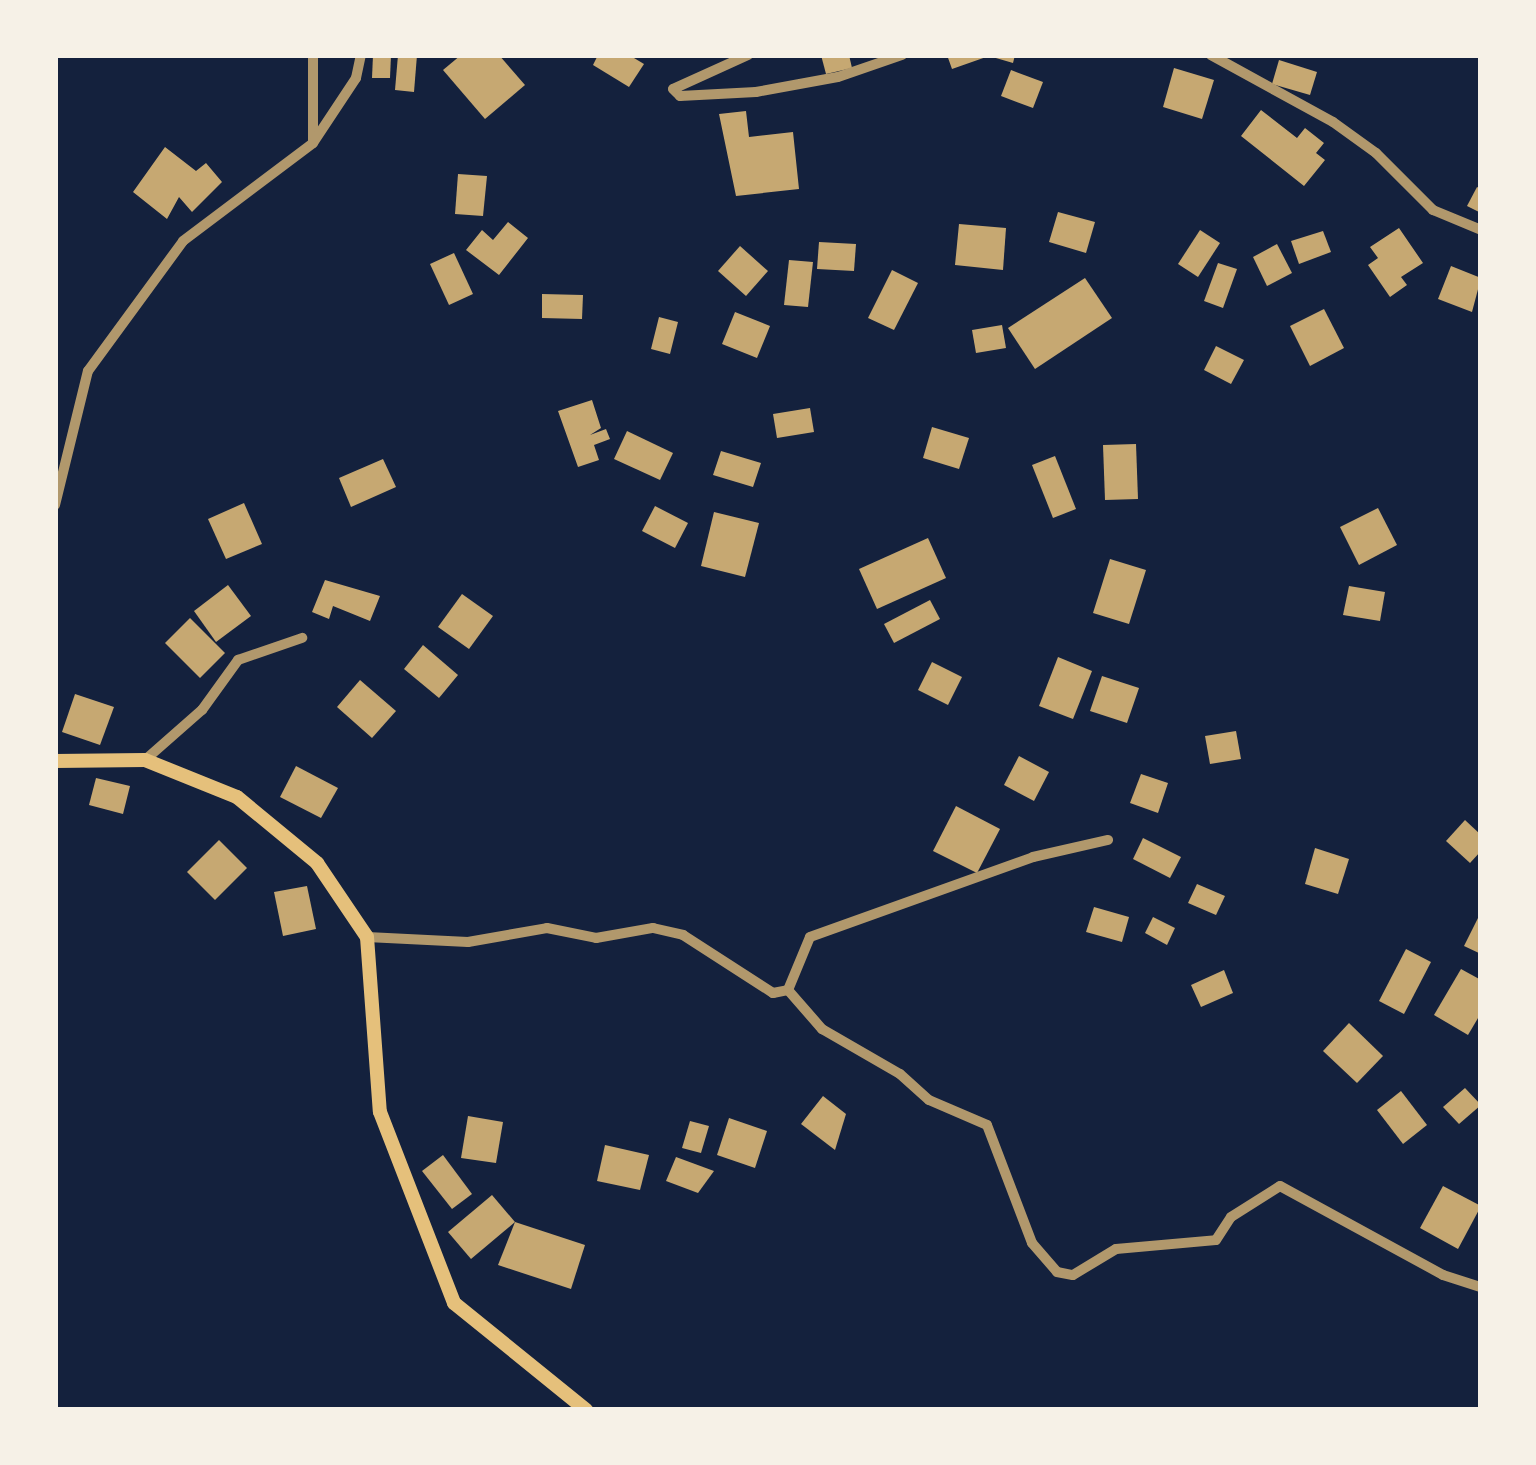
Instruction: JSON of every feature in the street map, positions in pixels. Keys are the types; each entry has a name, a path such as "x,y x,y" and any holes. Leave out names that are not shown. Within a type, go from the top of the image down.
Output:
{"main road":[{"path":"55,761 145,760 237,797 317,863 366,937 380,1112 454,1303 586,1410"}],"street":[{"path":"313,143 314,55"},
{"path":"55,505 88,371 183,242 313,143 356,78 361,55"},
{"path":"748,55 673,90 680,96 756,92 838,78 902,55"},
{"path":"1211,55 1334,122 1433,210 1481,230"},
{"path":"145,760 202,710 238,660 302,638"},
{"path":"788,990 810,937 1032,857 1108,840"},
{"path":"366,937 468,942 547,928 596,938 653,928 683,935 773,992 788,990"},
{"path":"788,990 822,1029 900,1074 929,1100 987,1125 1032,1243 1057,1272 1073,1274 1116,1249 1216,1240 1232,1218 1280,1186 1443,1275 1481,1288"}],"building":[{"path":"373,55 391,55 390,78 372,78"},
{"path":"398,55 417,55 414,92 395,90"},
{"path":"461,55 499,55 525,85 485,119 443,70"},
{"path":"598,55 629,55 644,64 629,87 593,65"},
{"path":"821,55 849,55 852,68 826,74"},
{"path":"947,55 1015,55 1013,63 989,56 952,69"},
{"path":"1279,60 1317,72 1310,95 1272,84"},
{"path":"1174,68 1214,80 1202,119 1163,107"},
{"path":"1011,70 1043,82 1033,108 1001,96"},
{"path":"1261,110 1297,138 1305,128 1324,143 1316,153 1325,160 1304,186 1241,136"},
{"path":"746,111 749,137 793,132 799,189 736,196 719,114"},
{"path":"165,147 196,171 206,163 222,182 192,212 179,197 167,219 133,192"},
{"path":"458,174 487,176 483,216 455,214"},
{"path":"1477,187 1481,189 1481,213 1467,206"},
{"path":"1058,212 1095,222 1086,253 1049,242"},
{"path":"508,222 528,238 499,275 466,250 482,230 493,240"},
{"path":"959,224 1006,228 1003,270 955,265"},
{"path":"1399,228 1423,263 1401,277 1407,285 1390,297 1368,265 1378,258 1370,247"},
{"path":"1200,230 1220,243 1198,277 1178,264"},
{"path":"1323,231 1331,252 1299,264 1291,241"},
{"path":"819,242 856,244 854,271 817,269"},
{"path":"1277,244 1292,273 1267,286 1253,257"},
{"path":"740,246 768,271 746,296 718,271"},
{"path":"454,253 473,294 449,305 430,264"},
{"path":"789,260 813,262 808,307 784,305"},
{"path":"1218,263 1237,269 1223,308 1204,301"},
{"path":"1451,266 1481,278 1472,312 1438,299"},
{"path":"892,270 918,283 894,330 868,318"},
{"path":"1085,278 1112,318 1035,369 1008,328"},
{"path":"542,294 583,295 582,319 542,318"},
{"path":"1324,309 1344,348 1310,366 1290,326"},
{"path":"735,312 770,326 757,358 722,344"},
{"path":"659,317 678,322 670,354 651,349"},
{"path":"1002,325 1006,348 976,353 972,330"},
{"path":"1216,346 1244,360 1231,384 1204,370"},
{"path":"592,400 601,428 590,435 606,429 610,439 594,445 599,460 578,467 558,411"},
{"path":"810,408 814,432 777,438 773,414"},
{"path":"932,427 969,438 959,469 923,458"},
{"path":"627,431 673,453 660,480 614,459"},
{"path":"1136,444 1138,499 1105,500 1103,445"},
{"path":"721,451 761,463 753,487 713,475"},
{"path":"1055,456 1076,509 1053,518 1032,465"},
{"path":"383,459 396,487 351,507 339,478"},
{"path":"244,503 262,544 226,559 208,519"},
{"path":"655,506 688,523 675,548 642,531"},
{"path":"1378,508 1397,545 1359,565 1340,527"},
{"path":"714,512 759,523 745,577 701,566"},
{"path":"928,538 946,578 877,609 859,569"},
{"path":"1110,559 1146,570 1129,624 1093,613"},
{"path":"325,580 380,596 370,621 333,606 329,619 312,612"},
{"path":"228,585 251,616 216,642 194,611"},
{"path":"1349,586 1385,592 1380,621 1343,615"},
{"path":"462,594 493,616 469,649 438,627"},
{"path":"930,600 940,619 894,643 884,624"},
{"path":"190,618 225,653 200,678 165,643"},
{"path":"423,645 458,675 439,698 404,669"},
{"path":"1058,657 1092,671 1073,719 1039,706"},
{"path":"932,662 962,677 948,705 918,690"},
{"path":"1102,676 1139,688 1127,723 1090,711"},
{"path":"360,680 396,711 372,738 337,707"},
{"path":"75,694 114,707 100,745 62,732"},
{"path":"1236,731 1241,759 1210,764 1205,736"},
{"path":"1019,756 1049,772 1034,801 1004,785"},
{"path":"296,766 338,788 321,818 280,797"},
{"path":"1141,774 1168,783 1158,813 1130,803"},
{"path":"96,778 130,786 123,814 89,805"},
{"path":"956,806 1000,829 977,873 933,851"},
{"path":"1465,820 1481,835 1481,851 1470,863 1446,841"},
{"path":"1143,838 1181,857 1170,878 1133,859"},
{"path":"219,840 247,868 215,900 187,872"},
{"path":"1315,848 1349,859 1338,894 1305,884"},
{"path":"1197,884 1225,896 1216,915 1188,903"},
{"path":"307,886 316,929 283,936 274,892"},
{"path":"1094,907 1129,917 1122,942 1086,932"},
{"path":"1481,912 1481,954 1464,946"},
{"path":"1153,917 1175,928 1167,945 1145,933"},
{"path":"1406,949 1431,962 1404,1014 1379,1001"},
{"path":"1461,969 1481,980 1481,1013 1468,1035 1434,1015"},
{"path":"1224,970 1233,993 1201,1007 1191,985"},
{"path":"1349,1023 1383,1056 1357,1083 1323,1051"},
{"path":"1465,1088 1481,1105 1459,1124 1443,1107"},
{"path":"1401,1091 1427,1125 1403,1144 1377,1110"},
{"path":"823,1096 846,1114 835,1150 801,1124"},
{"path":"468,1116 503,1122 496,1163 461,1158"},
{"path":"729,1118 767,1131 755,1168 717,1155"},
{"path":"690,1121 709,1126 701,1153 682,1148"},
{"path":"605,1145 649,1155 640,1190 597,1181"},
{"path":"443,1155 472,1194 452,1209 422,1171"},
{"path":"676,1157 714,1171 698,1193 666,1181"},
{"path":"1443,1186 1481,1206 1458,1249 1420,1228"},
{"path":"492,1195 515,1222 471,1259 448,1232"},
{"path":"515,1222 585,1245 571,1289 498,1265"}]}
